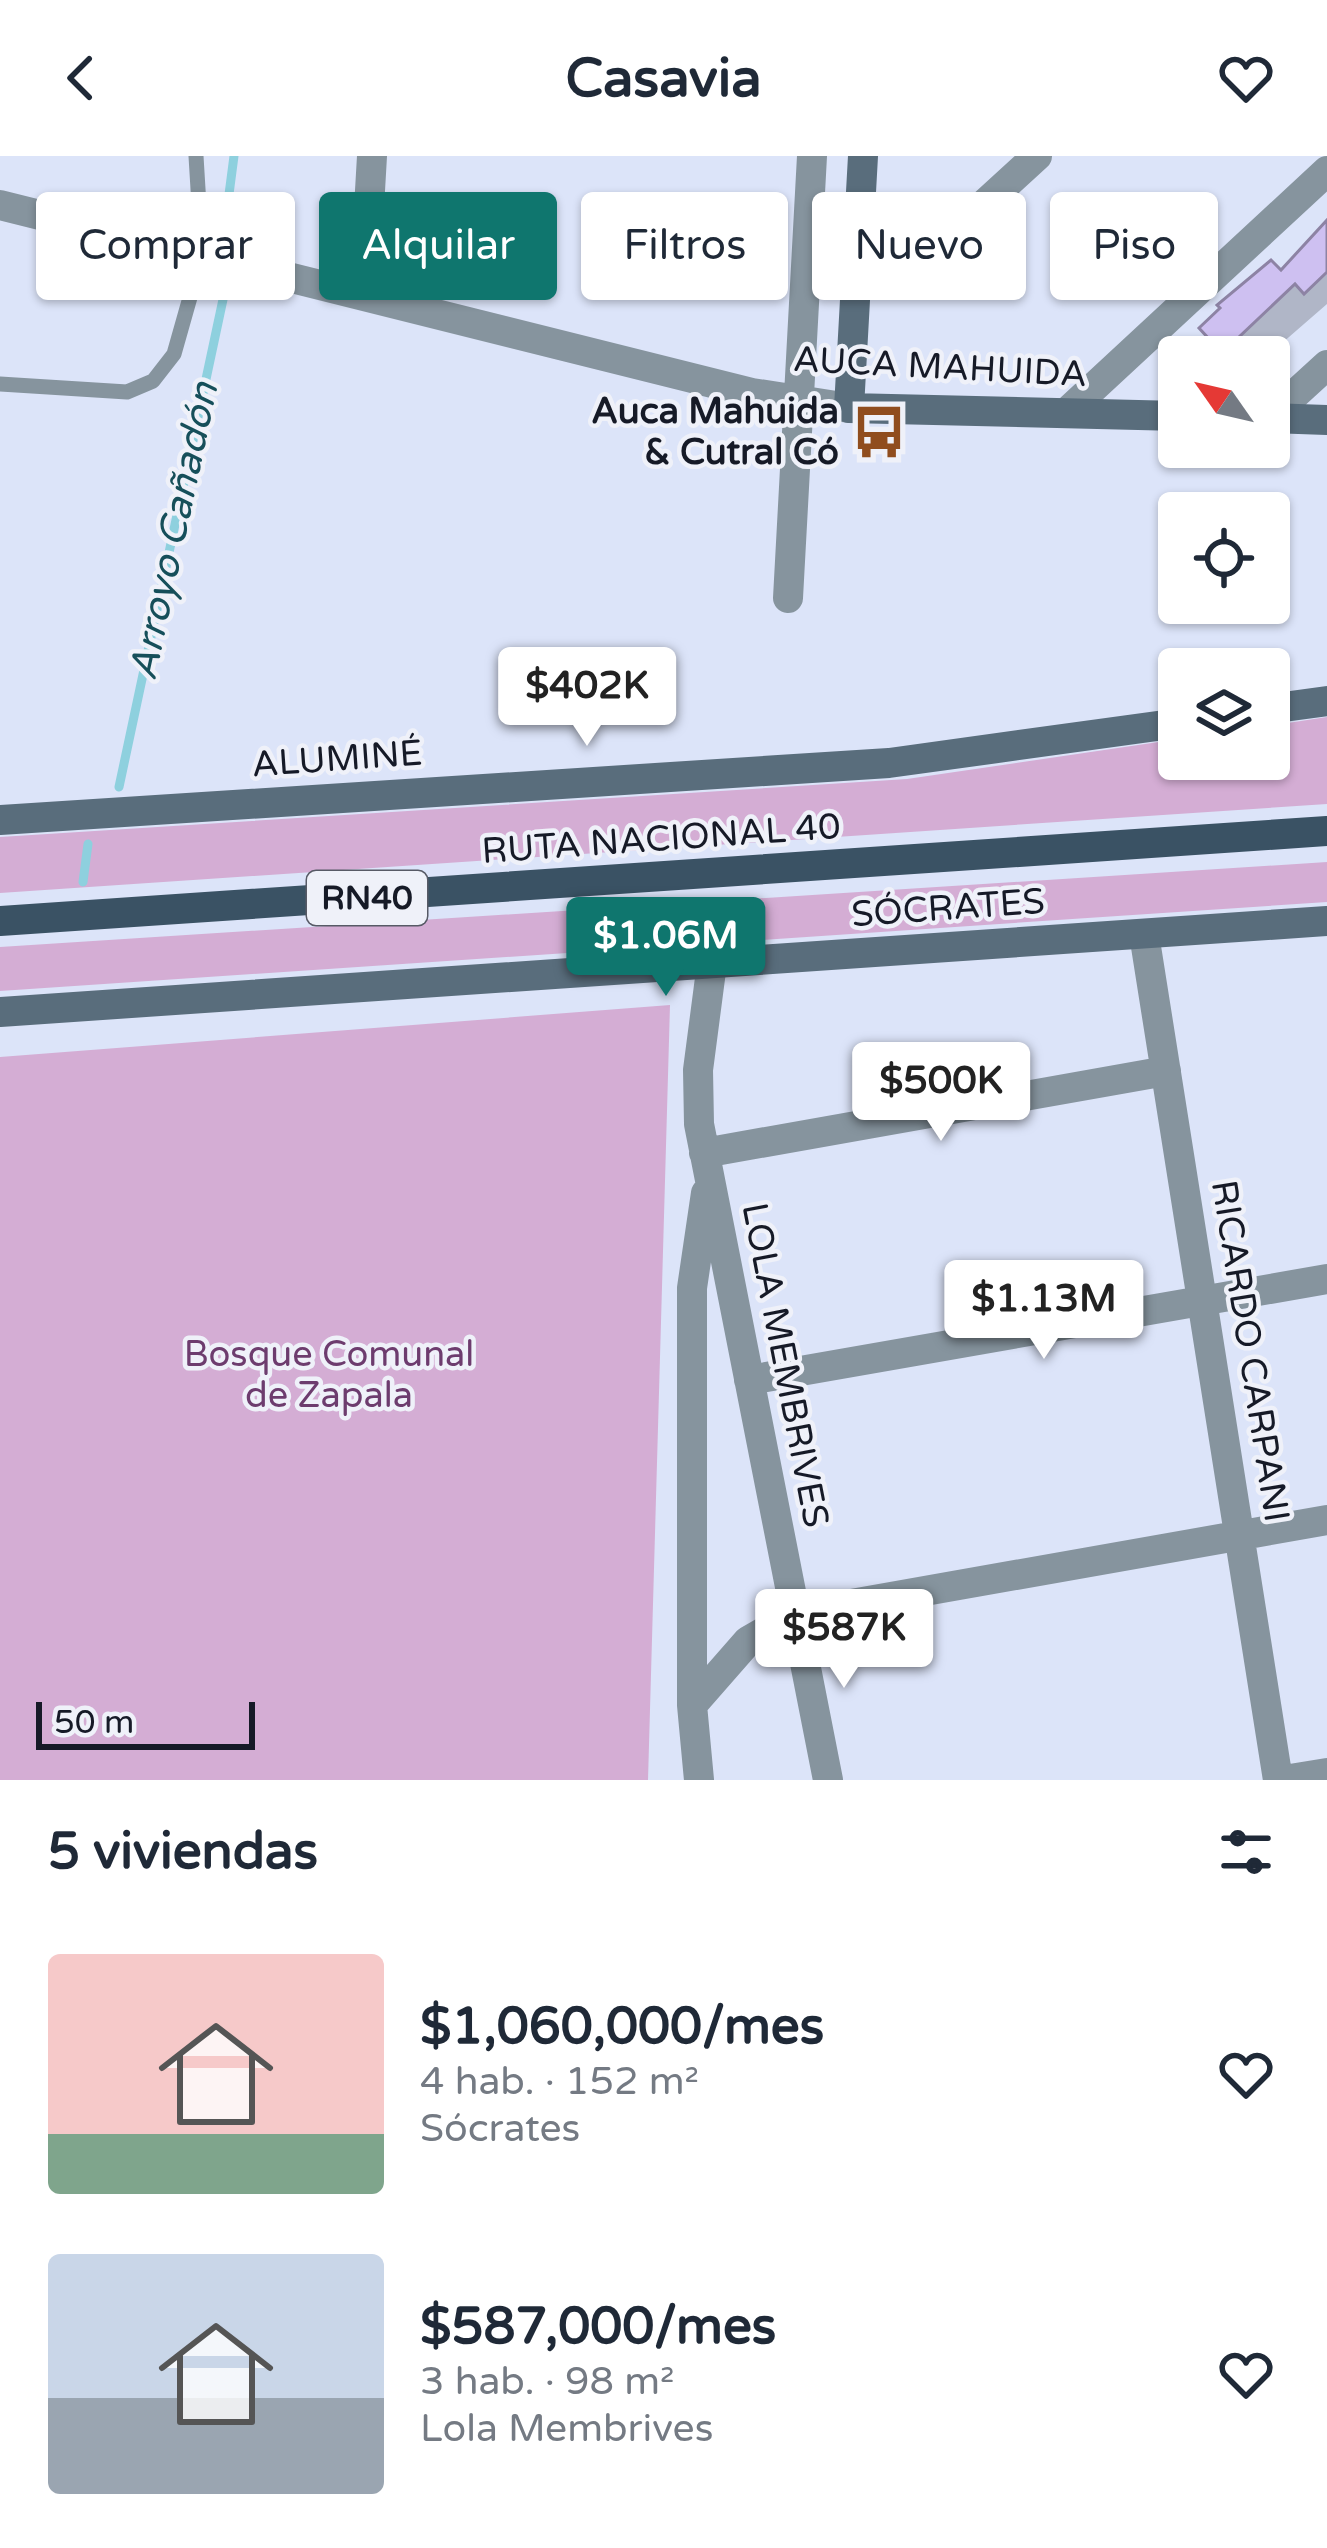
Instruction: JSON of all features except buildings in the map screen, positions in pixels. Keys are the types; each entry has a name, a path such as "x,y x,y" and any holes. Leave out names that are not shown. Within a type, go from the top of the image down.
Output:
{"main road":[{"name":"RUTA NACIONAL 40","path":"0,921 1327,831"}],"street":[{"path":"370,192 372,156"},
{"path":"788,598 812,156"},
{"path":"861,192 863,156"},
{"path":"998,192 1037,156"},
{"path":"1066,413 1327,171"},
{"name":"AUCA MAHUIDA","path":"0,205 36,214"},
{"name":"AUCA MAHUIDA","path":"384,300 799,402 849,408 1158,415"},
{"path":"849,408 855,300"},
{"path":"1290,398 1327,364"},
{"path":"1290,419 1327,420"},
{"path":"1290,706 1327,700"},
{"name":"ALUMINÉ","path":"0,820 889,763 1158,726"},
{"name":"SÓCRATES","path":"0,1012 1327,921"},
{"name":"RICARDO CARPANI","path":"1144,934 1281,1780"},
{"name":"LOLA MEMBRIVES","path":"712,963 698,1070 706,1167 828,1780"},
{"path":"699,1780 692,1705 692,1288 706,1167 1166,1071"},
{"path":"749,1380 1327,1279"},
{"path":"692,1705 748,1641 795,1614 1327,1520"},
{"path":"1281,1780 1327,1773"}],"lane":[{"path":"196,156 198,192"},
{"path":"0,384 127,392 153,380 174,355 189,300"}],"green space":[{"path":"1327,717 1327,804 0,893 0,837 907,779 1158,742 1158,780 1290,780 1290,723"},
{"path":"1327,862 1327,902 0,991 0,947"},
{"name":"Bosque Comunal de Zapala","path":"670,1005 648,1780 0,1780 0,1057"}],"waterway":[{"name":"Arroyo Cañadón","path":"229,192 234,156"},
{"name":"Arroyo Cañadón","path":"119,787 223,300"},
{"name":"Arroyo Cañadón","path":"83,882 88,844"}],"place":[{"name":"Auca Mahuida & Cutral Có","path":"879,432"}]}
